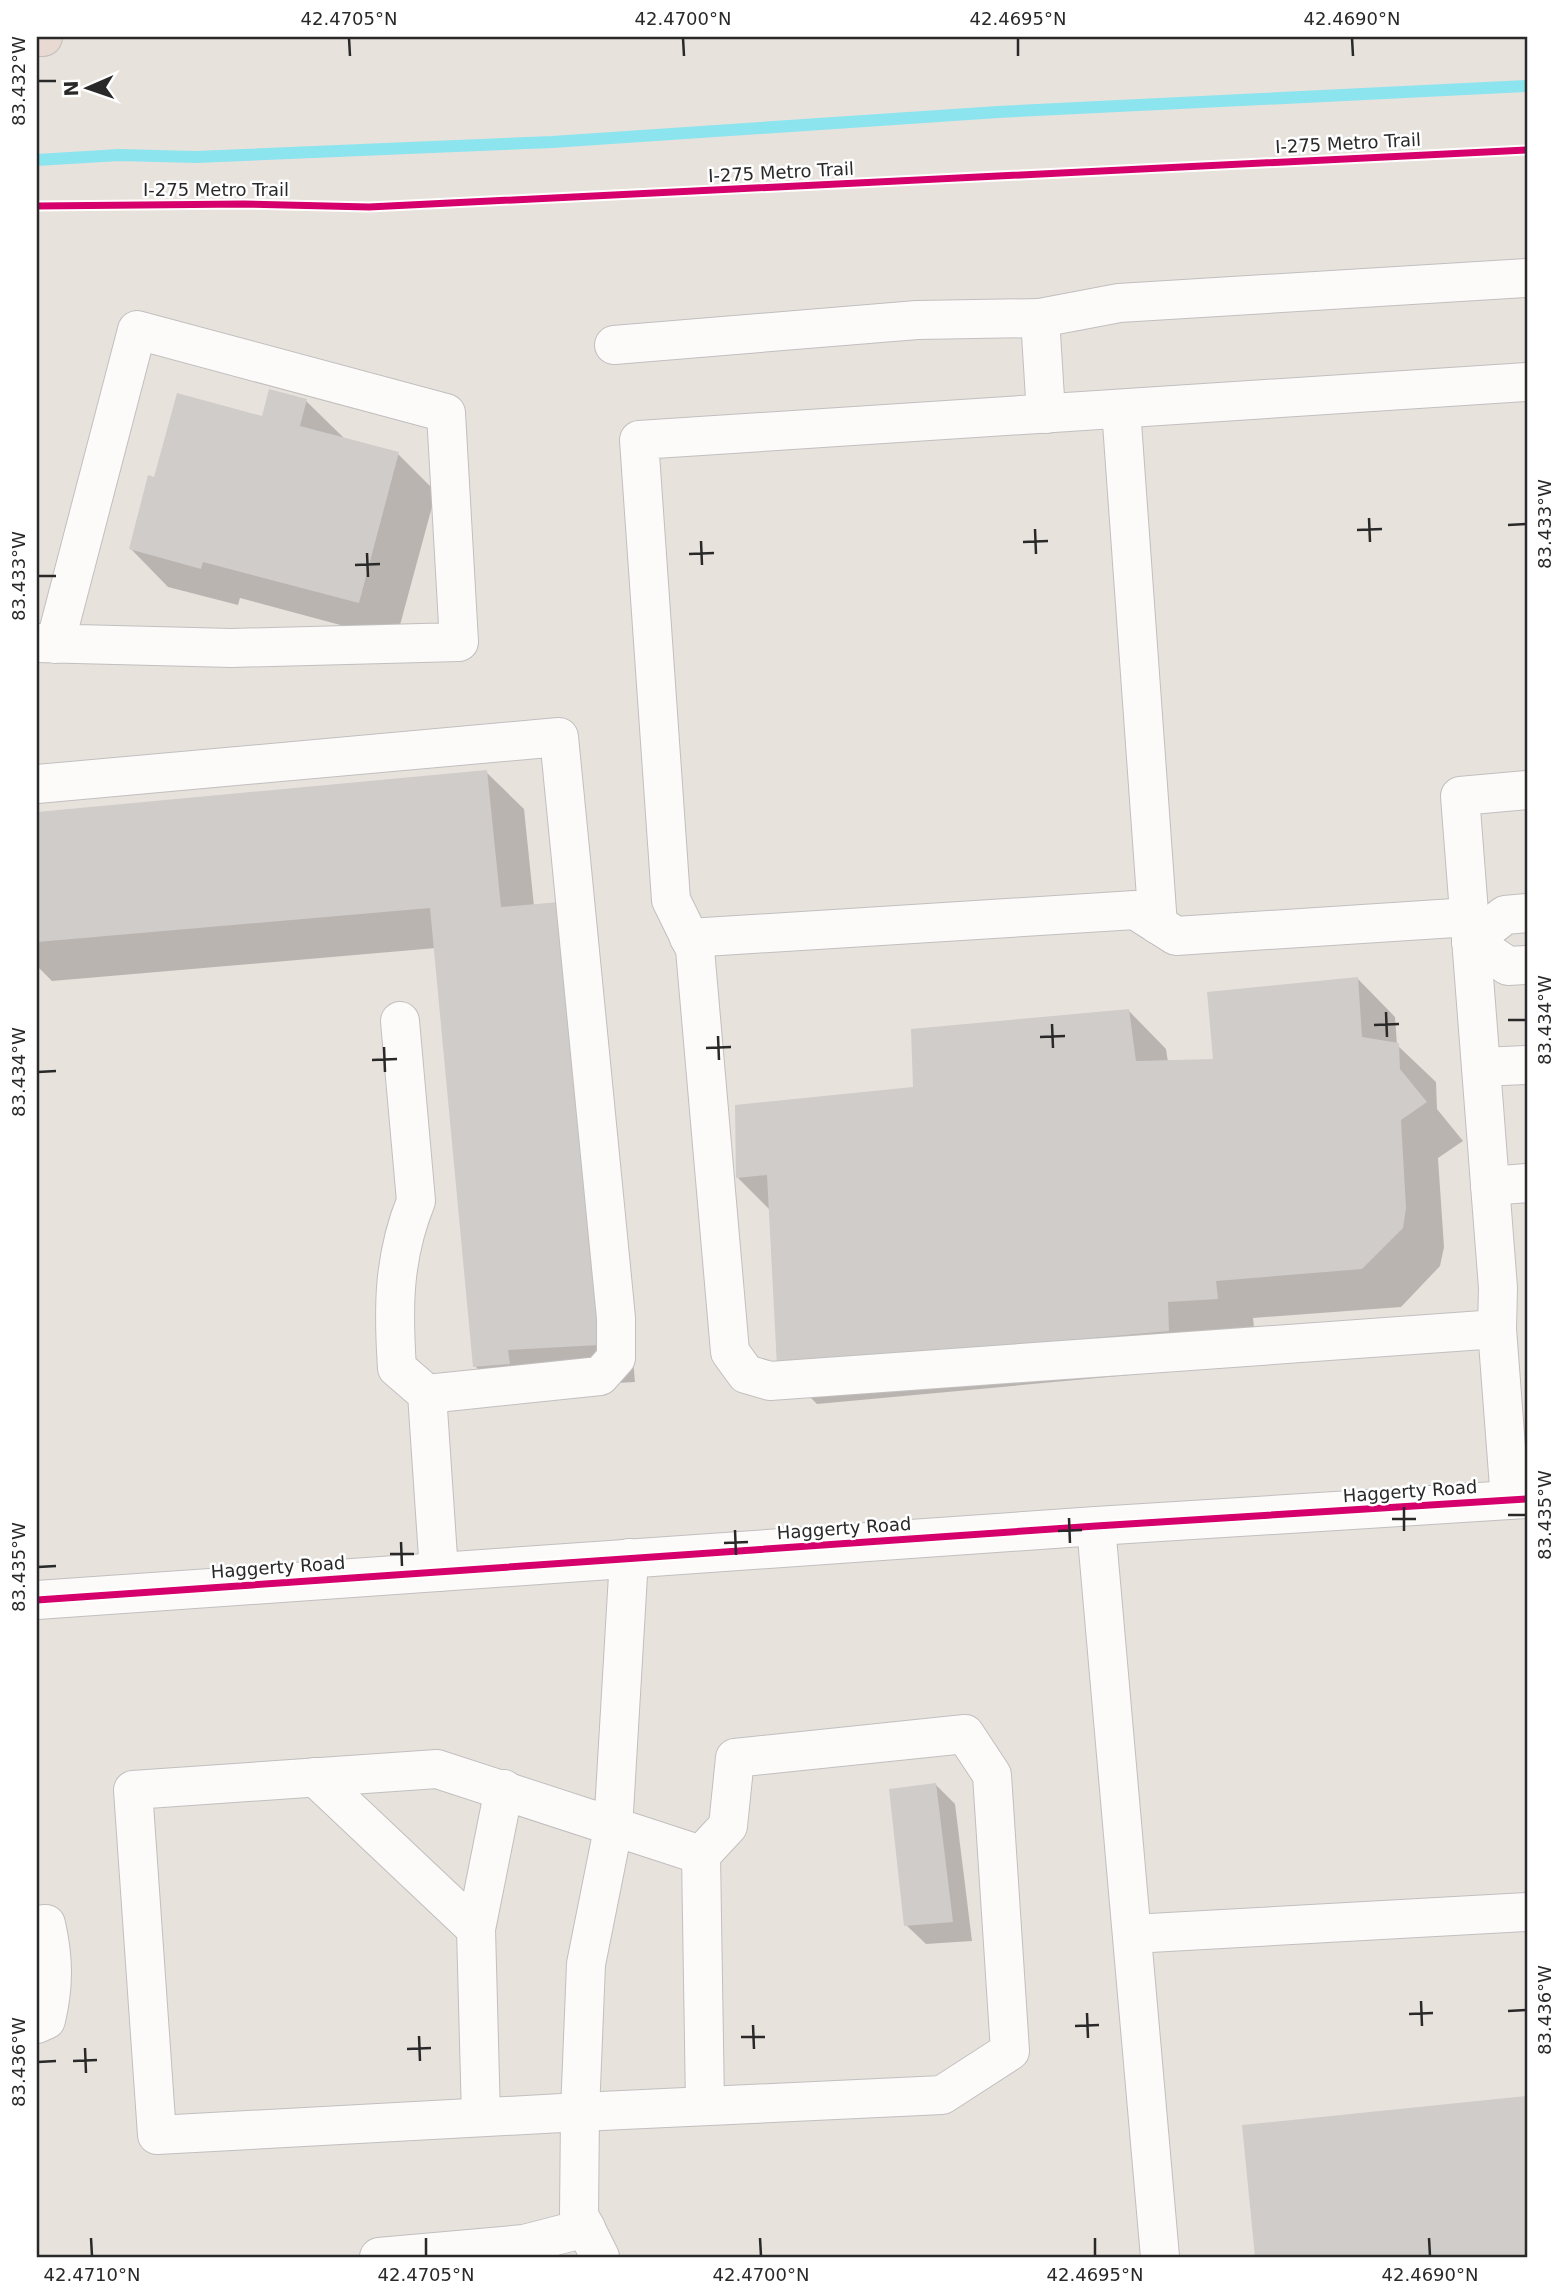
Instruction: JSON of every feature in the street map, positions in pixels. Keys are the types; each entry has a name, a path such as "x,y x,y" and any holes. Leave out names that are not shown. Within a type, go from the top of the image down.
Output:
{"highway":[{"path":"37,37 43,37"}],"street":[{"path":"614,345 917,320 1040,318 1119,303 1527,278"},
{"path":"1040,318 1046,414"},
{"path":"137,330 446,413 459,642 232,648 46,643 137,330"},
{"path":"1497,1329 770,1381 746,1374 730,1352 695,948 671,900 639,440 1527,382"},
{"path":"1121,409 1158,925"},
{"path":"37,784 559,737 616,1318 616,1358 600,1376 427,1394"},
{"path":"1519,1500 1497,1329 1513,1287 1490,1186 1460,796 1527,790"},
{"path":"689,938 1135,910 1176,936 1471,929 1505,915 1527,913"},
{"path":"1471,929 1508,966 1527,965"},
{"path":"400,1021 416,1201 407,1223 394,1285 397,1368 427,1394 439,1572"},
{"path":"1481,1067 1527,1065"},
{"path":"1490,1186 1527,1183"},
{"name":"Haggerty Road","path":"37,1600 1097,1526 1519,1500"},
{"path":"1097,1526 1160,2257"},
{"path":"379,2257 524,2244 593,2243 579,2215 586,1964 613,1829 629,1559"},
{"path":"701,1855 613,1829 504,1789 438,1769 132,1790 157,2135 942,2095 1010,2051 992,1775 965,1734 735,1758 728,1826 701,1855 705,2105"},
{"path":"315,1777 477,1929"},
{"path":"481,2117 477,1929 504,1789"},
{"path":"1132,1934 1527,1912"},
{"path":"37,2024 46,2020 53,1991 53,1958 40,1917"}],"building":[{"path":"269,389 307,399 300,426 399,452 359,603 203,562 201,569 129,549 148,475 154,477 177,393 262,416"},
{"path":"487,770 501,907 559,902 599,1345 508,1350 510,1364 473,1367 430,908 37,942 37,812"},
{"path":"1358,977 1362,1037 1399,1043 1400,1069 1427,1102 1401,1120 1406,1208 1403,1228 1362,1269 1216,1281 1218,1299 1168,1302 1169,1331 777,1367 767,1175 736,1178 735,1105 913,1087 911,1029 1129,1009 1136,1061 1213,1059 1207,992"},
{"path":"936,1783 953,1922 904,1926 889,1789"},
{"path":"1527,2096 1527,2257 1255,2257 1242,2125"}],"waterway":[{"path":"37,160 119,155 196,157 552,142 998,112 1527,86"}],"cycle path":[{"name":"I-275 Metro Trail","path":"37,206 244,204 369,207 1527,150"},
{"path":"37,1600 1096,1526 1527,1499"}]}
